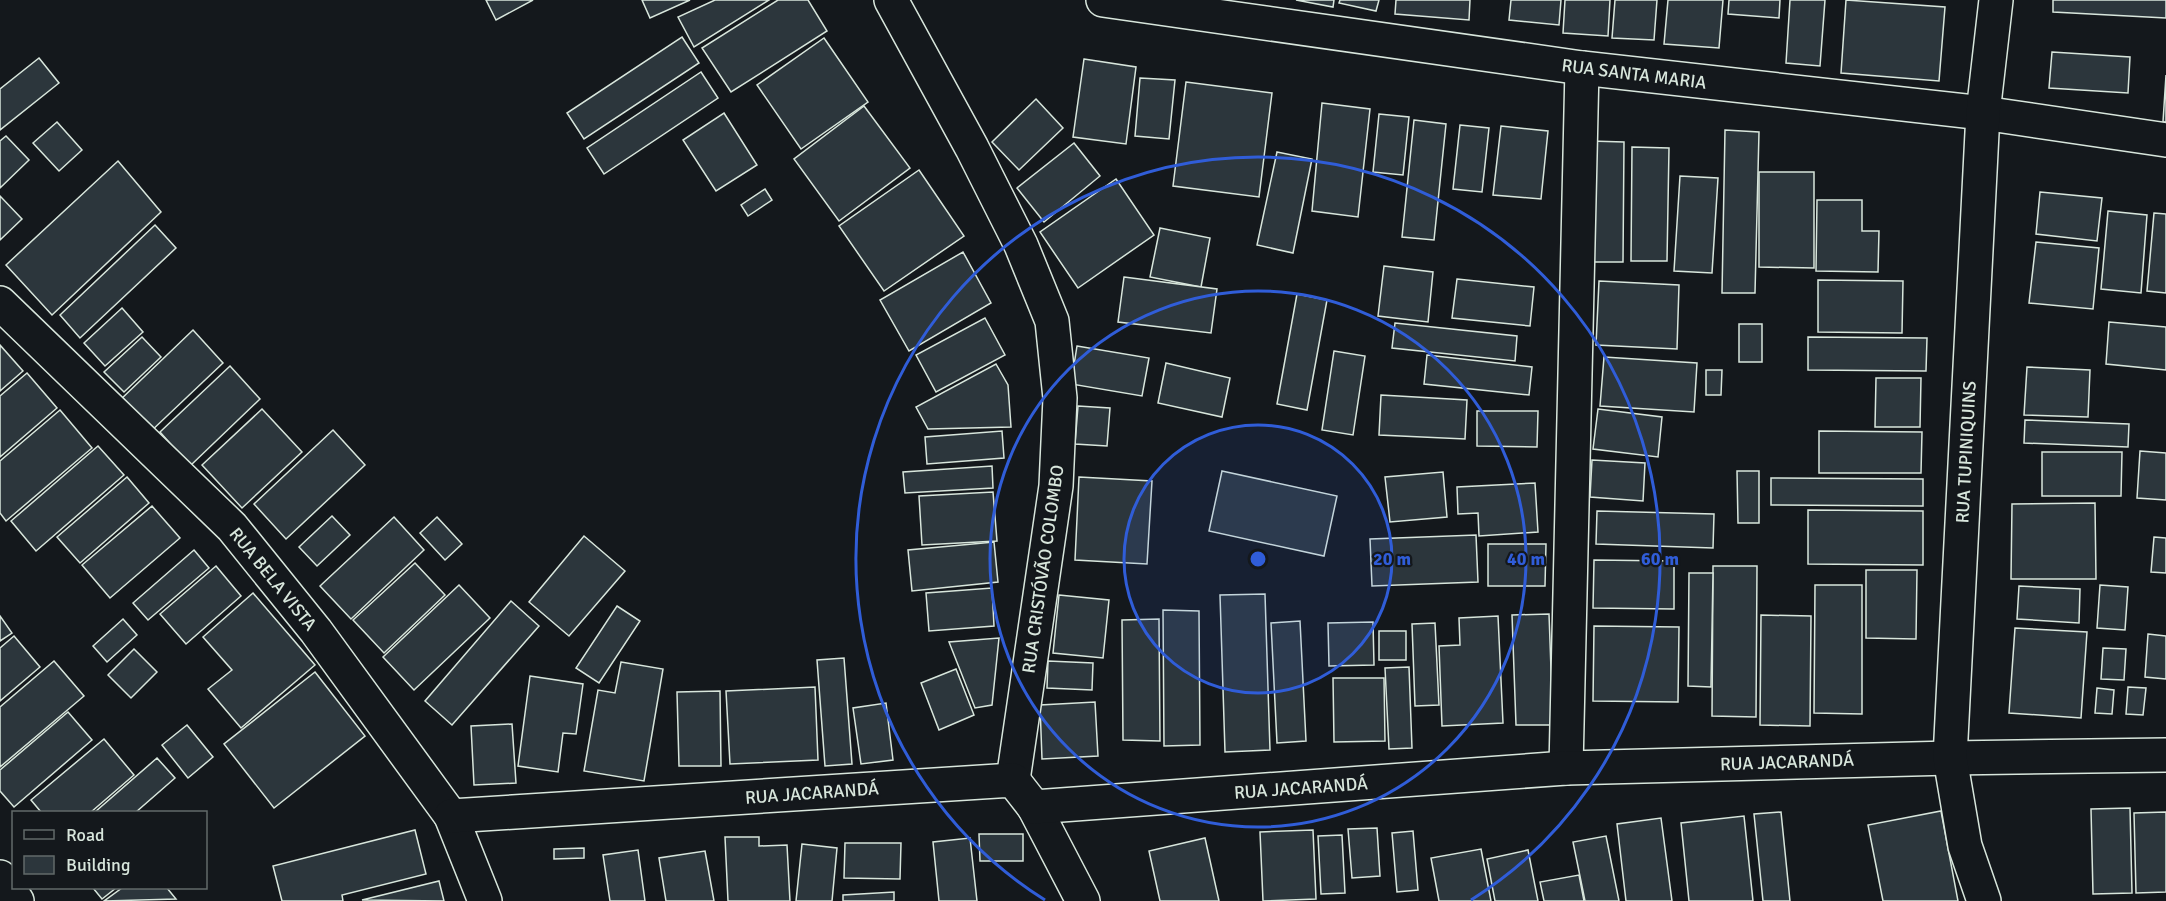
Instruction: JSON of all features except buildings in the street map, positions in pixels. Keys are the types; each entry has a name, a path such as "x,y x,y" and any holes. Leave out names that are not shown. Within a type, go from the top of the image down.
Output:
{"street":[{"name":"RUA CRISTÓVÃO COLOMBO","path":"891,0 1011,226 1052,321 1060,398 1056,486 1013,780"},
{"name":"RUA SANTA MARIA","path":"1103,0 1582,68 1983,113 2166,140"},
{"name":"RUA TUPINIQUINS","path":"1984,901 1965,846 1950,758 1983,113 1996,0"},
{"path":"1566,768 1582,68"},
{"name":"RUA BELA VISTA","path":"0,303 232,527 316,631 451,816 485,901"},
{"name":"RUA JACARANDÁ","path":"1034,807 1566,768 2166,755"},
{"path":"1013,780 1034,807 1083,901"},
{"name":"RUA JACARANDÁ","path":"451,816 1013,780"},
{"path":"0,877 17,901"}]}
